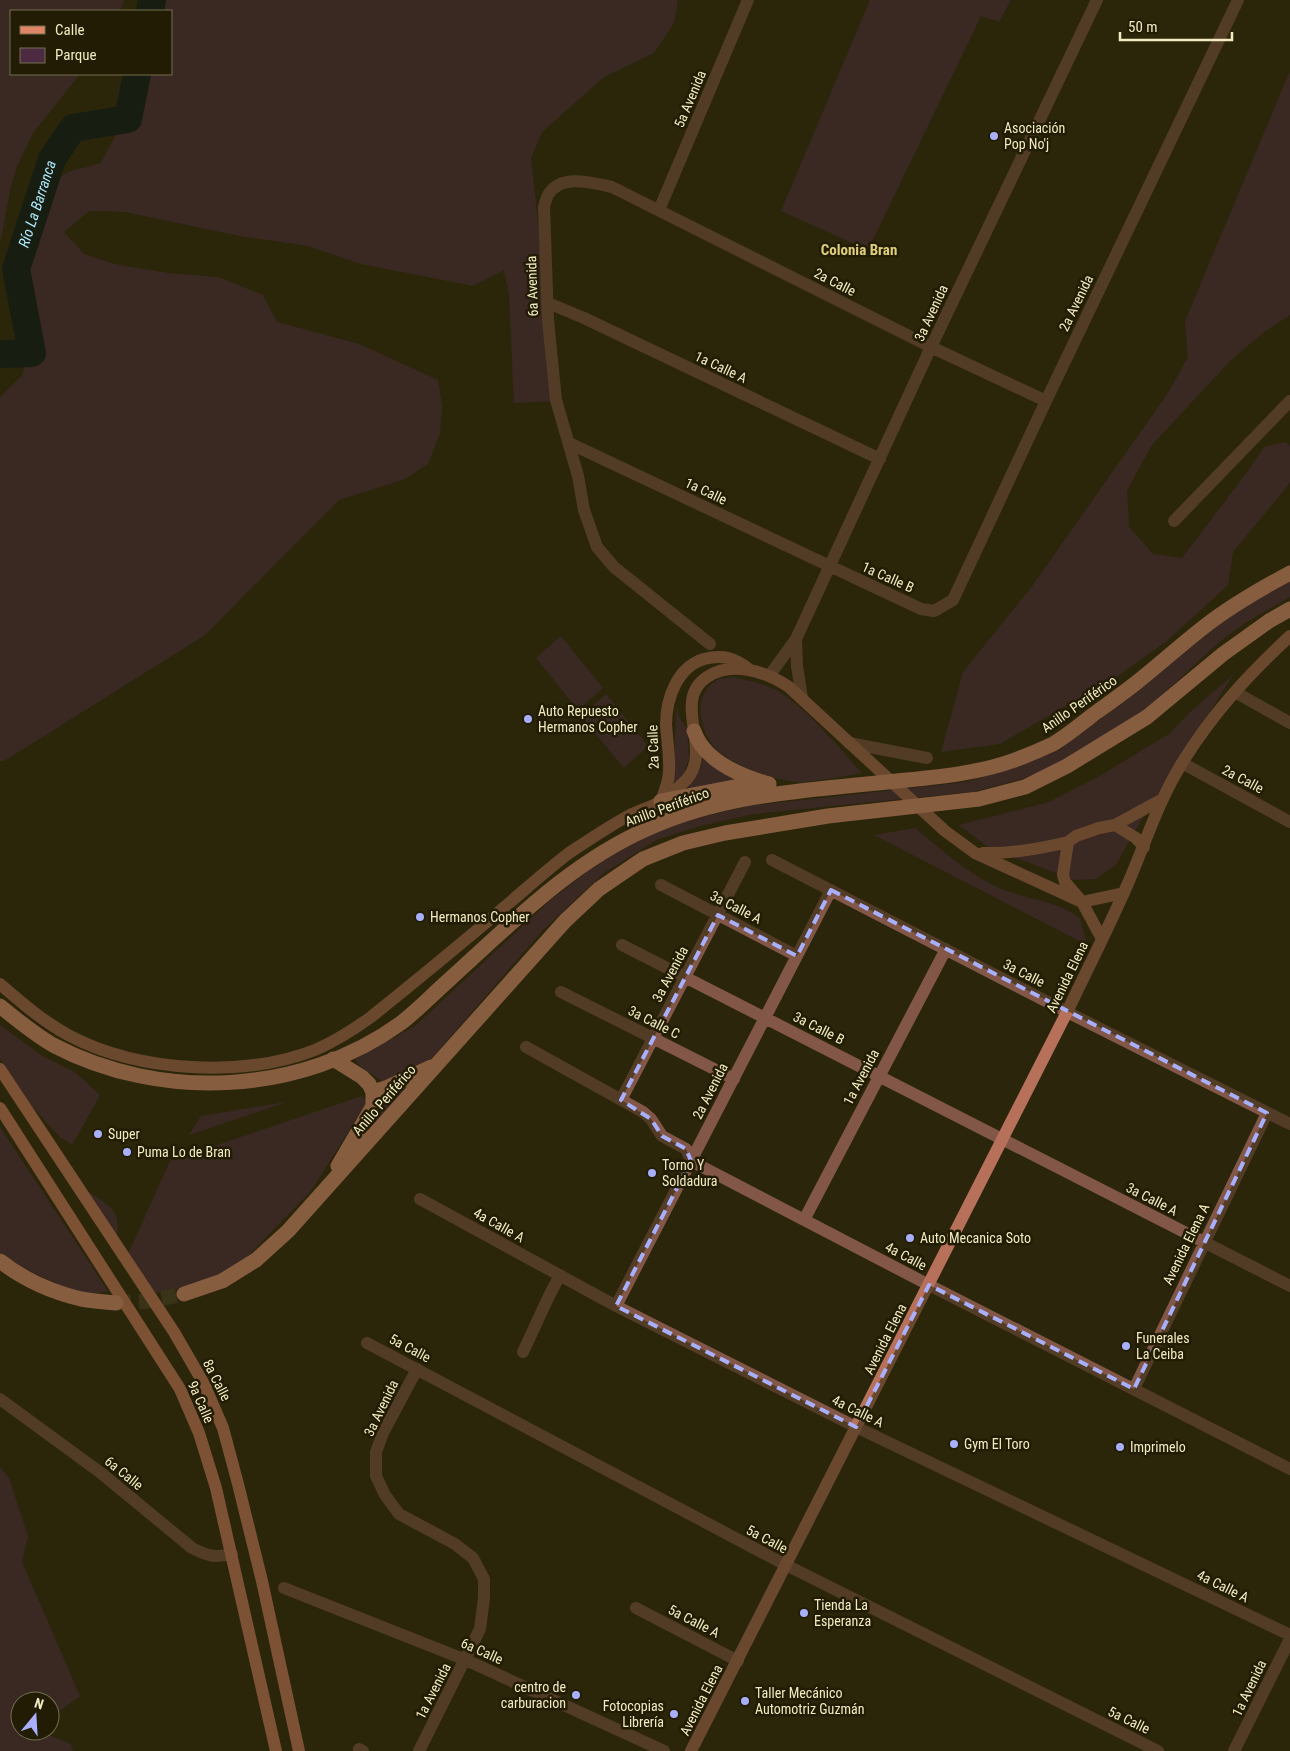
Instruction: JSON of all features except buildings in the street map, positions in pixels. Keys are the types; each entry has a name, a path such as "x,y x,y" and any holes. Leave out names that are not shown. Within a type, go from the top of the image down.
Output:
{"highway":[{"name":"Anillo Periférico","path":"0,1006 33,1032 70,1052 108,1067 155,1079 201,1083 235,1082 283,1075 334,1059 360,1048 404,1020 566,876 597,855 651,827 680,816 744,799 966,774 1010,762 1055,743 1135,684 1210,622 1256,592 1290,573"},
{"name":"Anillo Periférico","path":"184,1294 222,1281 256,1260 288,1231 501,990 565,921 599,889 643,860 683,843 725,833 828,816 979,799 1025,787 1067,766 1147,718 1223,654 1290,608"},
{"path":"694,731 705,751 729,768 756,780 802,792"},
{"path":"661,801 734,787 802,792"},
{"path":"322,1194 373,1106 373,1092 369,1084 362,1077 334,1059"},
{"path":"373,1092 388,1088 436,1065"},
{"path":"0,1261 14,1272 50,1289 81,1299 116,1303"}],"main road":[{"name":"8a Calle","path":"0,1069 174,1332 204,1384 223,1428 238,1484 264,1590 299,1751"},
{"name":"9a Calle","path":"0,1108 180,1389 199,1433 216,1488 232,1554 276,1751"}],"street":[{"name":"5a Avenida","path":"659,210 748,0"},
{"name":"3a Avenida","path":"769,676 796,639 1097,0"},
{"name":"2a Avenida","path":"934,611 953,600 1238,0"},
{"name":"6a Avenida","path":"569,443 556,400 548,303 544,207 548,194 560,185 575,180 612,187"},
{"name":"2a Calle","path":"612,187 932,347 1046,401"},
{"name":"1a Calle A","path":"548,303 584,318 880,459"},
{"path":"1174,521 1290,401"},
{"name":"1a Calle","path":"569,443 829,567"},
{"path":"569,443 584,510 597,548 614,567 710,644"},
{"name":"1a Calle B","path":"829,567 921,609 934,611"},
{"name":"Avenida Elena","path":"691,1751 1067,1012 1124,893 1144,847 1161,800 1182,763 1206,727 1257,666 1290,636"},
{"name":"3a Avenida","path":"796,639 797,666 802,698"},
{"name":"2a Calle","path":"661,801 669,771 667,713 672,693 680,677 692,664 701,660 719,657 737,660 750,670"},
{"name":"2a Calle","path":"661,801 686,779 693,769 696,752 691,707 700,682 712,674 723,670 750,670 769,676 789,687 863,757 945,830 975,853 1082,902"},
{"path":"1235,692 1290,723"},
{"path":"849,743 927,758"},
{"name":"2a Calle","path":"1182,763 1290,822"},
{"path":"975,853 1002,854 1025,852 1068,842 1076,836 1115,825 1161,800"},
{"name":"Anillo Periférico","path":"0,984 57,1029 89,1045 112,1053 178,1066 212,1068 232,1067 296,1056 337,1040 371,1017 568,854 631,814 661,801"},
{"path":"1115,825 1136,838 1144,847"},
{"name":"Avenida Elena","path":"1068,842 1063,875 1065,882 1082,902 1102,939"},
{"name":"3a Calle","path":"772,860 1290,1124"},
{"name":"3a Avenida","path":"621,1100 745,862"},
{"name":"3a Calle A","path":"661,886 797,956"},
{"name":"2a Avenida","path":"616,1306 831,890"},
{"path":"1082,902 1124,893"},
{"name":"3a Calle B","path":"622,945 1001,1140"},
{"name":"1a Avenida","path":"804,1220 878,1076 946,950"},
{"name":"3a Calle C","path":"561,992 734,1079"},
{"name":"4a Calle","path":"526,1047 643,1112 651,1119 662,1136 686,1149 691,1161 1290,1469"},
{"name":"Avenida Elena A","path":"1134,1388 1267,1113"},
{"name":"3a Calle A","path":"1001,1140 1290,1286"},
{"name":"4a Calle A","path":"420,1198 616,1306 856,1427 1290,1635"},
{"path":"523,1352 548,1296 560,1275"},
{"name":"5a Calle","path":"367,1343 786,1566 1158,1751"},
{"name":"3a Avenida","path":"416,1369 383,1433 376,1452 376,1476 385,1495 399,1514 455,1544 473,1558"},
{"name":"6a Calle","path":"0,1399 101,1473 192,1548 206,1555 218,1558 232,1554"},
{"name":"1a Avenida","path":"420,1751 480,1629 484,1598 484,1579 473,1558"},
{"name":"6a Calle","path":"284,1588 466,1660 664,1751"},
{"name":"5a Calle A","path":"636,1608 738,1661"},
{"name":"1a Avenida","path":"1234,1751 1290,1639"}],"highlighted area":[{"path":"831,890 1267,1113 1134,1389 929,1285 856,1427 616,1306 691,1161 686,1149 662,1136 651,1119 621,1100 718,915 797,956"}],"green space":[{"path":"0,0 124,0 120,10 10,10 10,75 79,75 33,133 17,166 10,190 0,244"},
{"path":"151,0 678,0 674,23 654,53 604,77 542,132 531,158 557,401 514,403 509,295 504,270 473,286 361,264 308,246 240,236 125,212 89,211 64,232 84,254 114,264 168,273 218,277 263,295 277,322 359,344 438,380 442,407 440,433 428,464 405,479 339,500 205,635 4,761 0,761 0,397 23,375 28,332 20,291 32,246 32,216 45,187 68,172 101,163 126,115 134,75 172,75 172,10 148,10"},
{"path":"870,0 1011,0 999,22 981,16 868,250 781,211"},
{"path":"1290,71 1290,315 1264,332 1231,360 1151,446 1127,491 1129,527 1153,554 1182,558 1264,447 1285,442 1290,446 1290,483 1233,552 1228,585 1167,641 1119,675 1000,744 941,752 963,672 1030,589 1166,396 1188,357 1185,321"},
{"path":"1290,580 1290,597 1245,623 1218,643 1144,712 1065,761 1022,779 972,792 753,814 700,826 658,839 604,873 543,930 432,1058 383,1082 360,1066 355,1059 415,1026 553,898 597,864 655,831 697,818 749,806 966,782 1014,768 1059,750 1136,693 1212,627"},
{"path":"561,636 603,688 578,710 536,658"},
{"path":"1233,675 1130,839 1116,865 1096,879 1074,880 988,847 959,825 1049,802 1098,777 1169,734 1190,712"},
{"path":"732,677 765,685 787,697 821,728 862,773 812,781 792,781 754,771 722,754 707,737 701,719 702,701 710,686 717,680"},
{"path":"606,694 648,746 624,768 581,716"},
{"path":"677,706 679,717 687,729 689,758 684,773 673,784 676,726"},
{"path":"703,757 743,782 686,790 701,767"},
{"path":"915,828 980,878 1004,890 1053,904 1080,918 1087,945 874,835"},
{"path":"0,1025 41,1055 76,1073 100,1095 72,1145 59,1136 28,1102 0,1059"},
{"path":"410,1085 365,1134 384,1098"},
{"path":"362,1096 367,1102 311,1191 248,1256 214,1277 190,1287 155,1293 128,1254 170,1161"},
{"path":"287,1102 189,1135 201,1116"},
{"path":"0,1127 108,1291 93,1293 71,1289 31,1272 0,1252"},
{"path":"89,1192 108,1205 116,1215 118,1228 116,1237"},
{"path":"0,1467 9,1478 28,1536 22,1562 80,1696 60,1711 60,1691 10,1691 10,1741 60,1740 71,1744 73,1751 0,1751"}],"waterway":[{"name":"Río La Barranca","path":"150,10 152,0"},
{"name":"Río La Barranca","path":"0,354 32,353 16,269 52,159 73,128 128,119 137,75"}],"tunnel":[{"path":"116,1303 149,1301 184,1294"}],"place":[{"name":"Asociación Pop No'j","path":"994,136"},
{"name":"Auto Repuesto Hermanos Copher","path":"528,719"},
{"name":"Hermanos Copher","path":"420,917"},
{"name":"Super","path":"98,1134"},
{"name":"Puma Lo de Bran","path":"127,1152"},
{"name":"Torno Y Soldadura","path":"652,1173"},
{"name":"Auto Mecanica Soto","path":"910,1238"},
{"name":"Funerales La Ceiba","path":"1126,1346"},
{"name":"Gym El Toro","path":"954,1444"},
{"name":"Imprimelo","path":"1120,1447"},
{"name":"Tienda La Esperanza","path":"804,1613"},
{"name":"centro de carburacion","path":"576,1695"},
{"name":"Taller Mecánico Automotriz Guzmán","path":"745,1701"},
{"name":"Fotocopias Librería","path":"674,1714"}],"district":[{"name":"Colonia Bran","path":"859,250"}]}
